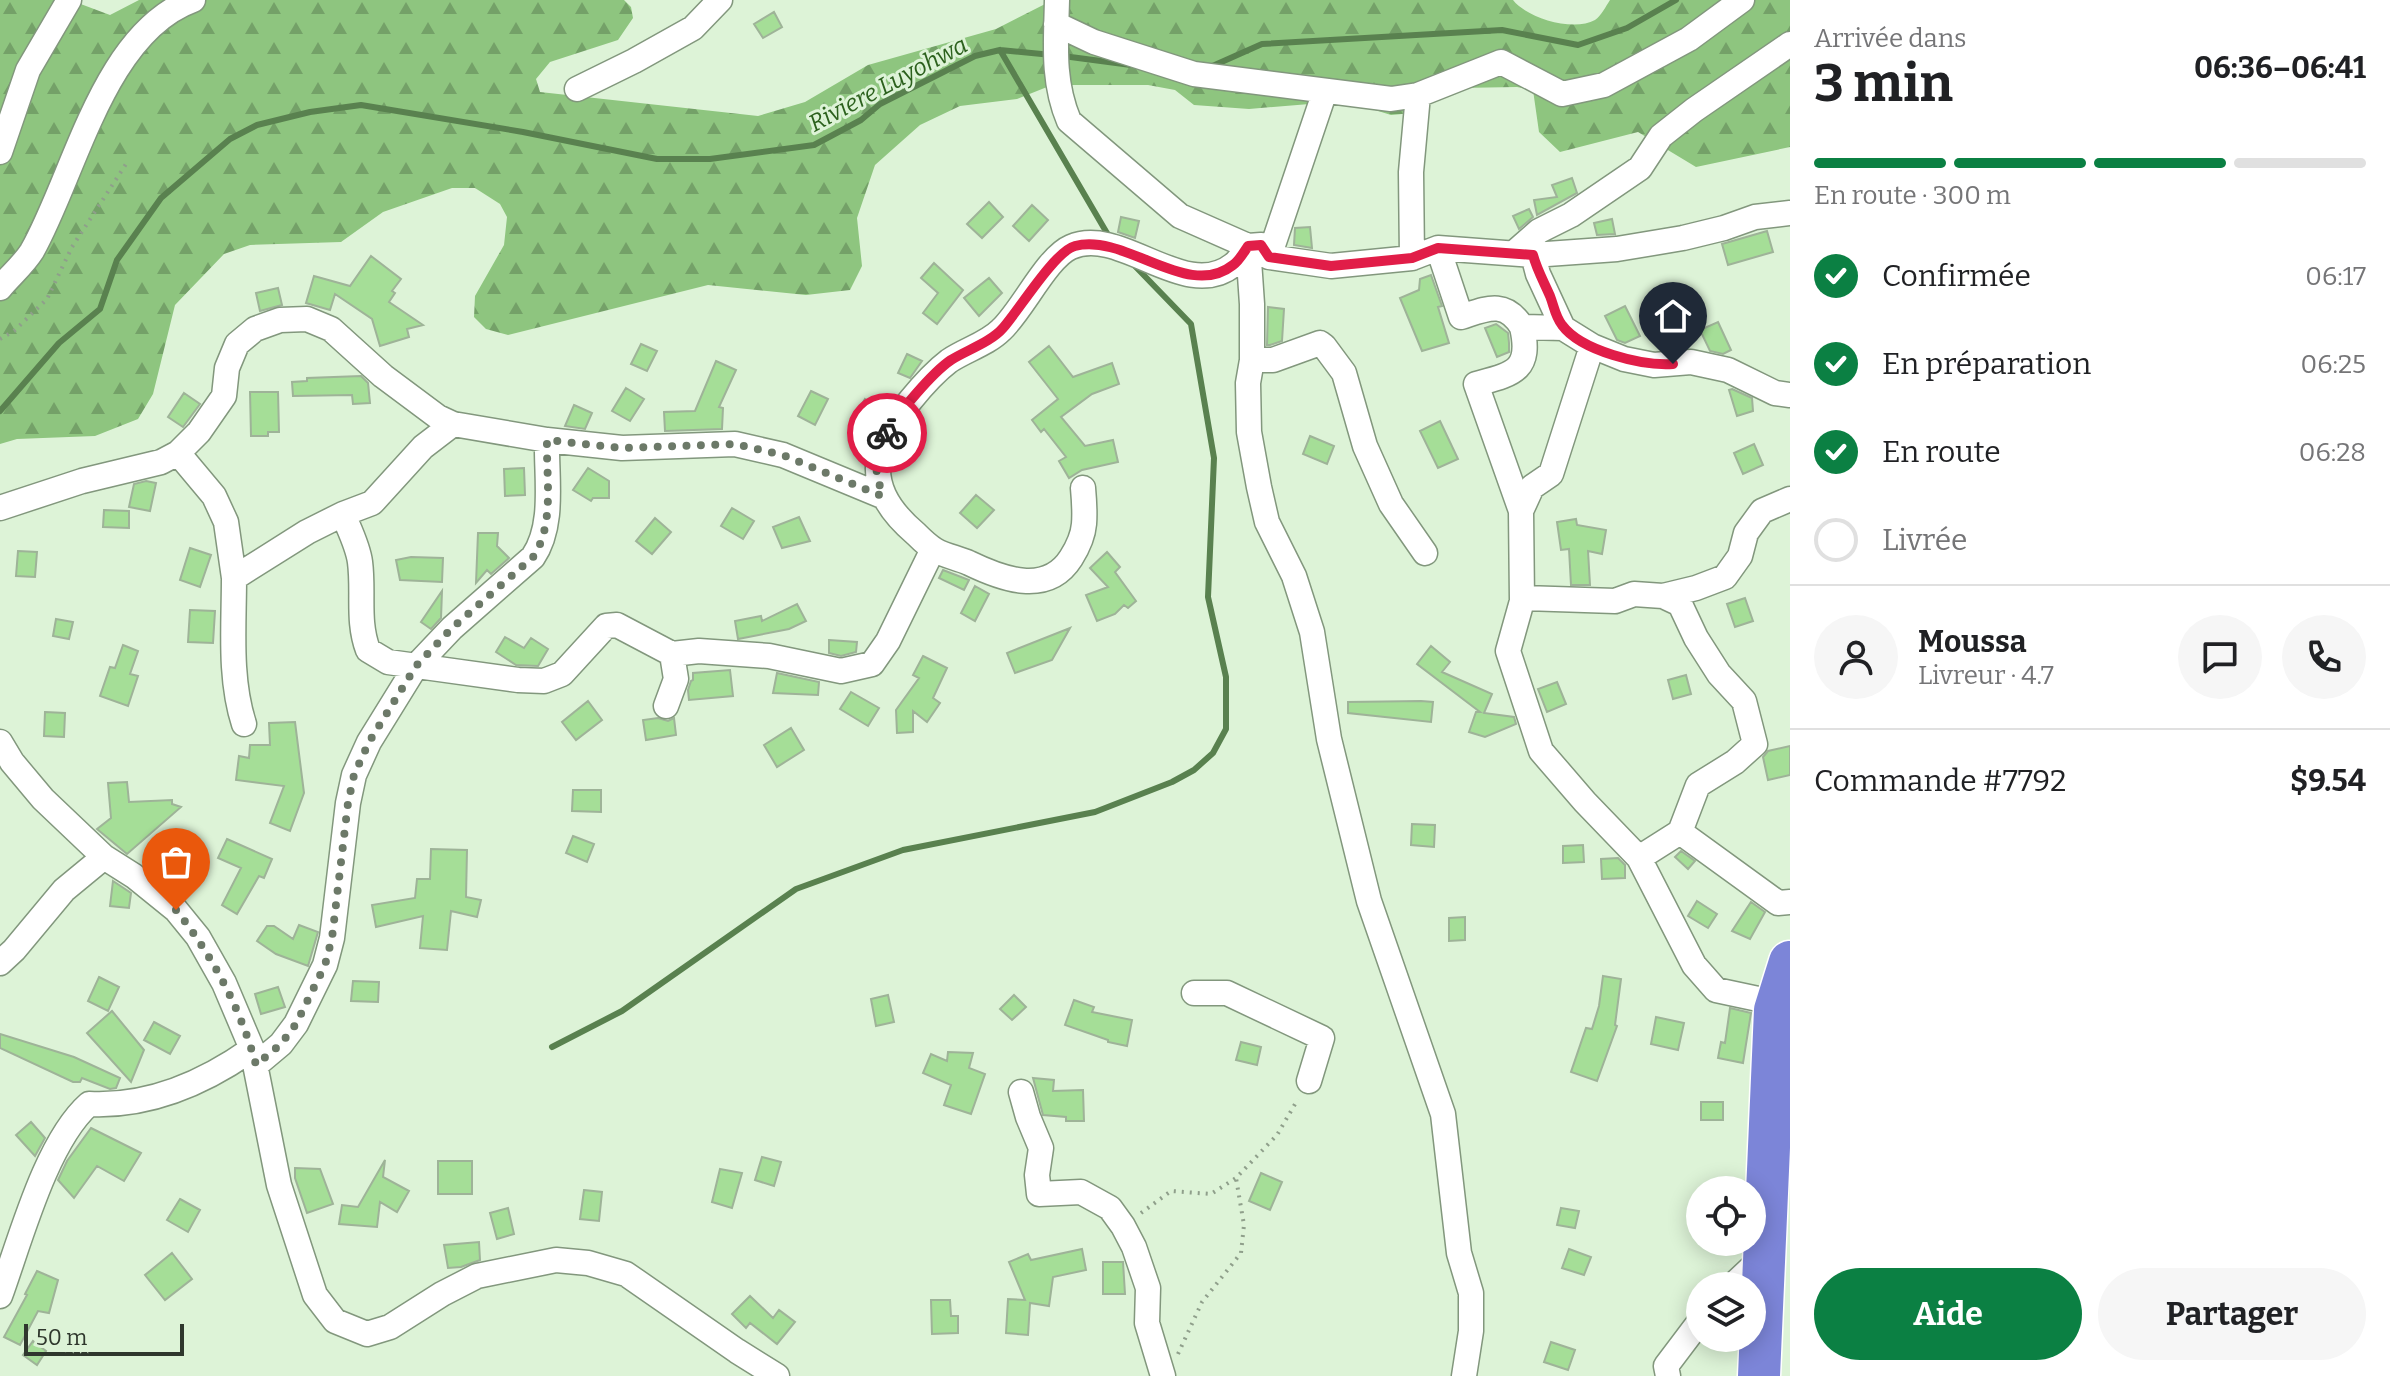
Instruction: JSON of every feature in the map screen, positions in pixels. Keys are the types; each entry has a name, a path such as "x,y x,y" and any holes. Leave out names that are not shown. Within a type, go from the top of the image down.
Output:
{"highway":[{"path":"1766,1234 1777,1003 1790,962"},
{"path":"1759,1376 1765,1256"}],"street":[{"path":"0,152 28,70 69,0"},
{"path":"0,288 31,254 78,145 117,69 148,28 176,6 193,0"},
{"path":"577,89 693,28 720,0"},
{"path":"1056,12 1094,42 1194,74 1391,99 1418,95 1501,62 1562,94 1604,85 1689,39 1742,0"},
{"path":"1056,12 1054,55 1060,101 1069,121 1180,216 1258,251 1331,266 1412,258 1438,248 1523,254 1617,249 1697,235 1755,217 1790,213"},
{"path":"1523,254 1539,231 1571,215 1640,168 1661,136 1790,44"},
{"path":"1325,91 1258,251 1248,383 1249,432 1267,522 1294,576 1312,632 1329,739 1369,901 1443,1114 1459,1253 1471,1293 1471,1331 1464,1376"},
{"path":"1412,258 1411,172 1418,95"},
{"path":"1083,488 1084,525 1079,546 1067,564 1049,579 1024,582 996,577 933,549 900,521 882,496 876,468 882,445 895,419 947,362 1001,331 1070,247 1085,244 1115,247 1181,273 1208,276 1258,251"},
{"path":"1438,248 1461,317 1488,308 1504,309 1514,315 1522,327 1527,348 1521,363 1507,375 1476,384 1521,511 1522,598 1508,651 1541,751 1639,858 1694,965 1716,990 1777,1003"},
{"path":"1523,254 1538,274 1563,328"},
{"path":"3,504 161,462 178,453 205,424 224,396 227,368 237,344 255,329 280,320 307,319 331,329 383,376 438,417 453,424 547,440 622,448 735,444 783,455 882,496"},
{"path":"1522,327 1563,328 1592,346 1624,359 1654,365 1691,362 1728,370 1775,393 1790,395"},
{"path":"1252,360 1273,360 1320,343 1324,346 1344,373 1365,446 1391,504 1425,553"},
{"path":"1521,511 1532,487 1551,474 1592,346"},
{"path":"234,578 307,532 372,503 423,447 453,424"},
{"path":"0,1296 50,1162 74,1117 89,1104 111,1105 177,1091 281,1044 296,1024 325,965 332,938 340,858 354,775 369,742 416,666 452,628 533,557 541,546 547,514 547,440"},
{"path":"178,453 214,496 226,522 234,578 237,703 244,724"},
{"path":"1522,598 1615,601 1634,594 1663,596 1696,588 1725,577 1740,556 1746,533 1762,511 1790,499"},
{"path":"343,514 360,557 363,587 360,630 368,650 388,662 518,680 544,681 562,674 606,626 617,625 672,654 699,651 769,656 841,671 872,664 888,641 933,549"},
{"path":"1639,858 1680,832 1698,785 1735,762 1755,744 1744,701 1719,674 1696,638 1680,604 1663,596"},
{"path":"666,706 676,679 672,654"},
{"path":"0,742 12,762 43,799 104,857 134,876 176,910 198,937 224,983 254,1057 279,1185 315,1295 335,1321 367,1334 390,1327 477,1276 556,1260 588,1263 626,1274 777,1376"},
{"path":"1680,832 1778,903 1790,902"},
{"path":"0,963 64,890 104,857"},
{"path":"1194,993 1227,993 1322,1038 1309,1081"},
{"path":"1021,1092 1041,1148 1037,1175 1039,1194 1081,1192 1110,1208 1134,1247 1148,1288 1147,1323 1168,1369"},
{"path":"1747,1272 1764,1256"},
{"path":"1668,1376 1666,1366 1686,1340"}],"path":[{"path":"0,339 14,331 47,299 72,247 128,161"},
{"path":"1123,1226 1171,1191 1211,1194 1236,1178 1277,1135 1285,1122"},
{"path":"1168,1369 1202,1302 1241,1253 1244,1225 1236,1178"}],"green space":[{"path":"0,0 70,0 110,15 139,0 624,0 631,7 633,18 618,40 550,62 536,79 540,92 758,116 805,102 868,65 996,29 1053,0 1513,0 1539,17 1575,24 1595,20 1610,0 1790,0 1790,147 1696,167 1638,132 1560,152 1539,132 1533,90 1517,87 1458,88 1413,113 1391,115 1346,101 1249,109 1194,105 1175,90 1148,85 1052,85 1017,99 960,106 920,125 875,165 857,218 862,266 850,290 806,295 708,285 508,335 486,329 474,317 475,296 504,245 507,217 500,204 475,188 452,188 383,212 341,242 250,245 224,254 175,305 153,394 138,419 95,436 17,439 0,444"}],"building":[{"path":"774,12 782,27 763,38 754,24"},
{"path":"1572,178 1577,193 1537,215 1534,200 1557,197 1552,185"},
{"path":"989,202 1003,217 982,238 967,224"},
{"path":"1032,205 1048,220 1029,241 1013,226"},
{"path":"1529,209 1533,217 1519,229 1513,216"},
{"path":"1121,217 1139,221 1135,238 1118,232"},
{"path":"1612,219 1615,234 1597,235 1594,223"},
{"path":"1310,227 1312,248 1294,245 1295,228"},
{"path":"1767,231 1773,252 1728,265 1722,244"},
{"path":"371,256 401,279 392,291 395,293 389,302 423,325 407,329 409,337 380,346 372,319 335,294 330,310 306,303 314,276 350,286"},
{"path":"934,263 963,290 937,324 923,313 938,293 921,278"},
{"path":"1431,275 1442,306 1438,307 1449,343 1422,351 1400,298 1419,290 1420,279"},
{"path":"989,278 1002,293 979,316 964,298"},
{"path":"278,288 282,305 260,311 256,293"},
{"path":"1625,306 1640,336 1625,343 1617,340 1605,316"},
{"path":"1268,307 1284,309 1282,341 1270,345 1267,345"},
{"path":"1675,320 1684,340 1666,349 1656,329"},
{"path":"1718,322 1731,350 1723,354 1710,351 1700,330"},
{"path":"1496,324 1508,333 1509,343 1509,352 1497,357 1485,328"},
{"path":"641,344 657,351 647,371 631,364"},
{"path":"1049,346 1073,377 1112,363 1119,384 1092,394 1061,417 1085,446 1113,440 1118,462 1082,470 1069,478 1059,461 1066,457 1044,429 1041,432 1032,420 1058,399 1029,362"},
{"path":"907,354 922,361 910,378 898,373"},
{"path":"716,361 736,370 719,407 723,408 722,429 665,431 664,412 695,411"},
{"path":"361,376 368,383 370,403 353,404 352,395 293,396 292,382 307,381 307,378"},
{"path":"626,388 644,399 630,421 612,411"},
{"path":"1729,390 1752,398 1753,411 1737,416"},
{"path":"811,391 828,399 815,425 798,416"},
{"path":"250,392 278,392 279,432 268,432 268,436 251,436"},
{"path":"184,393 200,404 183,427 168,417"},
{"path":"865,399 884,411 872,432 852,421"},
{"path":"574,405 592,413 585,429 565,426"},
{"path":"1440,421 1458,459 1438,468 1420,431"},
{"path":"1310,436 1334,446 1327,464 1303,454"},
{"path":"1754,444 1763,465 1743,474 1734,453"},
{"path":"524,468 525,495 505,496 504,469"},
{"path":"588,468 609,481 609,498 593,498 591,501 573,490"},
{"path":"146,481 156,483 150,511 129,507 134,484"},
{"path":"976,495 994,510 977,528 960,513"},
{"path":"732,508 754,521 743,539 721,526"},
{"path":"104,510 129,511 129,528 103,527"},
{"path":"799,517 810,541 782,548 773,527"},
{"path":"655,518 671,532 652,554 636,541"},
{"path":"1576,519 1577,525 1606,530 1602,554 1588,551 1590,585 1571,585 1569,549 1561,550 1557,522"},
{"path":"478,533 498,533 497,546 509,558 491,574 487,570 476,583"},
{"path":"190,548 211,555 200,587 180,580"},
{"path":"18,551 37,552 35,577 16,576"},
{"path":"1107,552 1120,567 1115,572 1136,601 1128,608 1124,605 1115,614 1097,621 1086,595 1108,587 1090,568"},
{"path":"443,558 442,582 400,580 396,560"},
{"path":"943,570 969,580 964,590 939,578"},
{"path":"975,586 989,594 975,621 961,613"},
{"path":"442,591 441,618 431,629 421,622"},
{"path":"1745,598 1753,621 1735,627 1727,604"},
{"path":"797,604 806,621 789,629 738,639 735,621 761,616 762,621"},
{"path":"190,610 215,611 213,643 188,642"},
{"path":"56,619 73,622 69,639 53,636"},
{"path":"1070,628 1052,660 1015,673 1007,653"},
{"path":"505,637 524,648 531,638 548,649 538,666 516,665 496,652"},
{"path":"829,640 857,642 856,652 841,656 829,653"},
{"path":"123,645 138,651 130,674 138,676 128,706 100,696 110,667 115,668"},
{"path":"1431,646 1450,662 1442,672 1492,694 1484,713 1514,717 1516,724 1485,737 1469,732 1476,712 1480,712 1417,664"},
{"path":"923,656 947,668 933,698 940,703 927,722 913,711 913,732 897,733 896,710 919,678 913,675"},
{"path":"730,670 733,696 689,700 688,690 693,673"},
{"path":"777,673 819,682 818,695 773,693"},
{"path":"1686,675 1691,694 1673,699 1668,680"},
{"path":"1557,682 1566,704 1547,712 1538,689"},
{"path":"851,692 879,708 868,726 840,709"},
{"path":"588,701 602,720 576,740 562,722"},
{"path":"1348,702 1433,702 1431,722 1348,713"},
{"path":"45,712 65,713 64,737 44,736"},
{"path":"658,718 668,721 674,718 676,735 646,740 643,720"},
{"path":"295,722 304,793 290,831 270,823 284,786 236,780 239,756 249,758 250,745 270,745 269,723"},
{"path":"791,728 804,750 777,767 764,745"},
{"path":"1790,746 1790,775 1768,780 1763,757 1768,751"},
{"path":"127,782 129,802 172,800 172,804 181,807 127,854 97,829 111,818 108,783"},
{"path":"573,790 601,790 601,812 572,811"},
{"path":"1412,824 1435,825 1434,847 1411,845"},
{"path":"573,836 594,844 587,862 566,853"},
{"path":"227,839 272,859 264,878 259,876 237,914 222,905 241,868 218,858"},
{"path":"1583,845 1584,862 1563,863 1563,846"},
{"path":"431,849 467,850 466,897 481,900 477,917 451,911 447,950 420,948 423,916 376,927 372,905 415,898 417,879 430,879"},
{"path":"1681,851 1695,861 1688,869 1675,857"},
{"path":"173,852 189,859 177,885 161,877"},
{"path":"1618,858 1625,865 1625,878 1602,879 1601,859"},
{"path":"113,881 131,893 129,908 110,906"},
{"path":"1697,901 1717,914 1708,928 1688,916"},
{"path":"1751,902 1765,912 1750,939 1732,931"},
{"path":"1465,917 1465,940 1449,941 1449,918"},
{"path":"299,925 318,932 308,966 276,954 257,941 267,926 274,926 293,939"},
{"path":"1603,976 1621,979 1617,1026 1597,1081 1571,1072 1586,1028 1592,1029"},
{"path":"99,977 119,987 108,1011 88,1001"},
{"path":"353,981 379,982 378,1002 351,1001"},
{"path":"278,987 285,1007 261,1014 255,994"},
{"path":"888,995 894,1022 876,1026 871,999"},
{"path":"1014,995 1026,1007 1012,1020 1000,1009"},
{"path":"1074,1000 1094,1007 1092,1012 1132,1020 1127,1046 1065,1025"},
{"path":"1730,1008 1751,1013 1743,1063 1718,1058 1721,1042 1725,1043"},
{"path":"112,1011 144,1050 131,1082 87,1033"},
{"path":"1656,1017 1684,1023 1678,1050 1651,1044"},
{"path":"154,1022 180,1036 170,1054 144,1040"},
{"path":"0,1034 74,1057 120,1078 116,1088 110,1089 82,1078 80,1082 73,1082 0,1048"},
{"path":"1241,1042 1261,1047 1257,1065 1236,1060"},
{"path":"948,1052 973,1053 969,1068 985,1074 971,1114 944,1105 951,1085 923,1073 931,1054 947,1061"},
{"path":"1033,1078 1054,1080 1053,1091 1083,1090 1084,1121 1066,1121 1066,1117 1043,1115"},
{"path":"1701,1102 1723,1102 1723,1120 1701,1120"},
{"path":"31,1122 45,1138 35,1156 16,1135"},
{"path":"91,1128 141,1153 124,1181 97,1166 74,1198 58,1180 67,1161"},
{"path":"762,1157 781,1162 774,1186 755,1180"},
{"path":"385,1160 383,1177 409,1191 397,1212 380,1202 377,1227 339,1224 342,1205 358,1207"},
{"path":"438,1161 472,1161 472,1194 438,1194"},
{"path":"295,1168 320,1169 333,1204 307,1213 295,1178"},
{"path":"720,1169 742,1173 732,1208 712,1202"},
{"path":"1261,1173 1282,1182 1270,1210 1249,1201"},
{"path":"584,1190 602,1192 599,1221 580,1219"},
{"path":"180,1199 200,1210 188,1232 167,1220"},
{"path":"508,1208 514,1234 497,1239 490,1213"},
{"path":"1561,1208 1579,1211 1575,1228 1557,1225"},
{"path":"479,1242 480,1260 448,1268 444,1245"},
{"path":"1082,1249 1086,1270 1053,1277 1049,1306 1030,1303 1028,1335 1006,1333 1008,1299 1025,1300 1009,1262 1028,1254 1031,1260"},
{"path":"1569,1249 1591,1257 1584,1275 1562,1268"},
{"path":"172,1253 192,1279 165,1300 145,1275"},
{"path":"1103,1262 1123,1262 1125,1294 1103,1294"},
{"path":"37,1271 58,1280 49,1313 38,1311 20,1345 4,1337"},
{"path":"750,1296 773,1318 779,1310 795,1322 777,1344 750,1323 746,1328 732,1314"},
{"path":"931,1300 950,1300 951,1316 958,1316 958,1333 932,1334"},
{"path":"33,1341 46,1351 37,1365 23,1355"},
{"path":"1551,1342 1575,1350 1568,1370 1544,1362"}],"waterway":[{"name":"Riviere Luyohwa","path":"1208,68 1262,44 1502,30 1578,45 1627,28 1676,0"},
{"path":"1000,50 1111,240"},
{"name":"Riviere Luyohwa","path":"0,411 59,343 100,309 117,260 161,198 230,139 257,125 310,112 361,105 523,132 657,159 710,159 814,145 861,120 880,104 975,56 1000,50 1052,55"},
{"name":"Riviere Luyohwa","path":"1063,56 1131,65"},
{"path":"552,1047 622,1011 796,889 903,850 1095,812 1172,782 1194,770 1213,753 1226,729 1226,677 1208,597 1214,458 1191,324 1132,263"}],"way so far":[{"path":"176,910 198,937 224,983 256,1065 281,1044 296,1024 325,965 332,938 348,803 354,775 369,742 416,666 452,628 533,557 541,546 547,514 547,440 622,448 735,444 783,455 882,496 876,468 887,433"}],"route":[{"path":"887,433 895,419 947,362 1001,331 1058,258 1070,247 1085,244 1115,247 1181,273 1208,276 1233,265 1248,246 1261,245 1269,257 1331,266 1412,258 1438,248 1533,255 1538,274 1563,328 1592,346 1624,359 1654,365 1673,364"}]}
